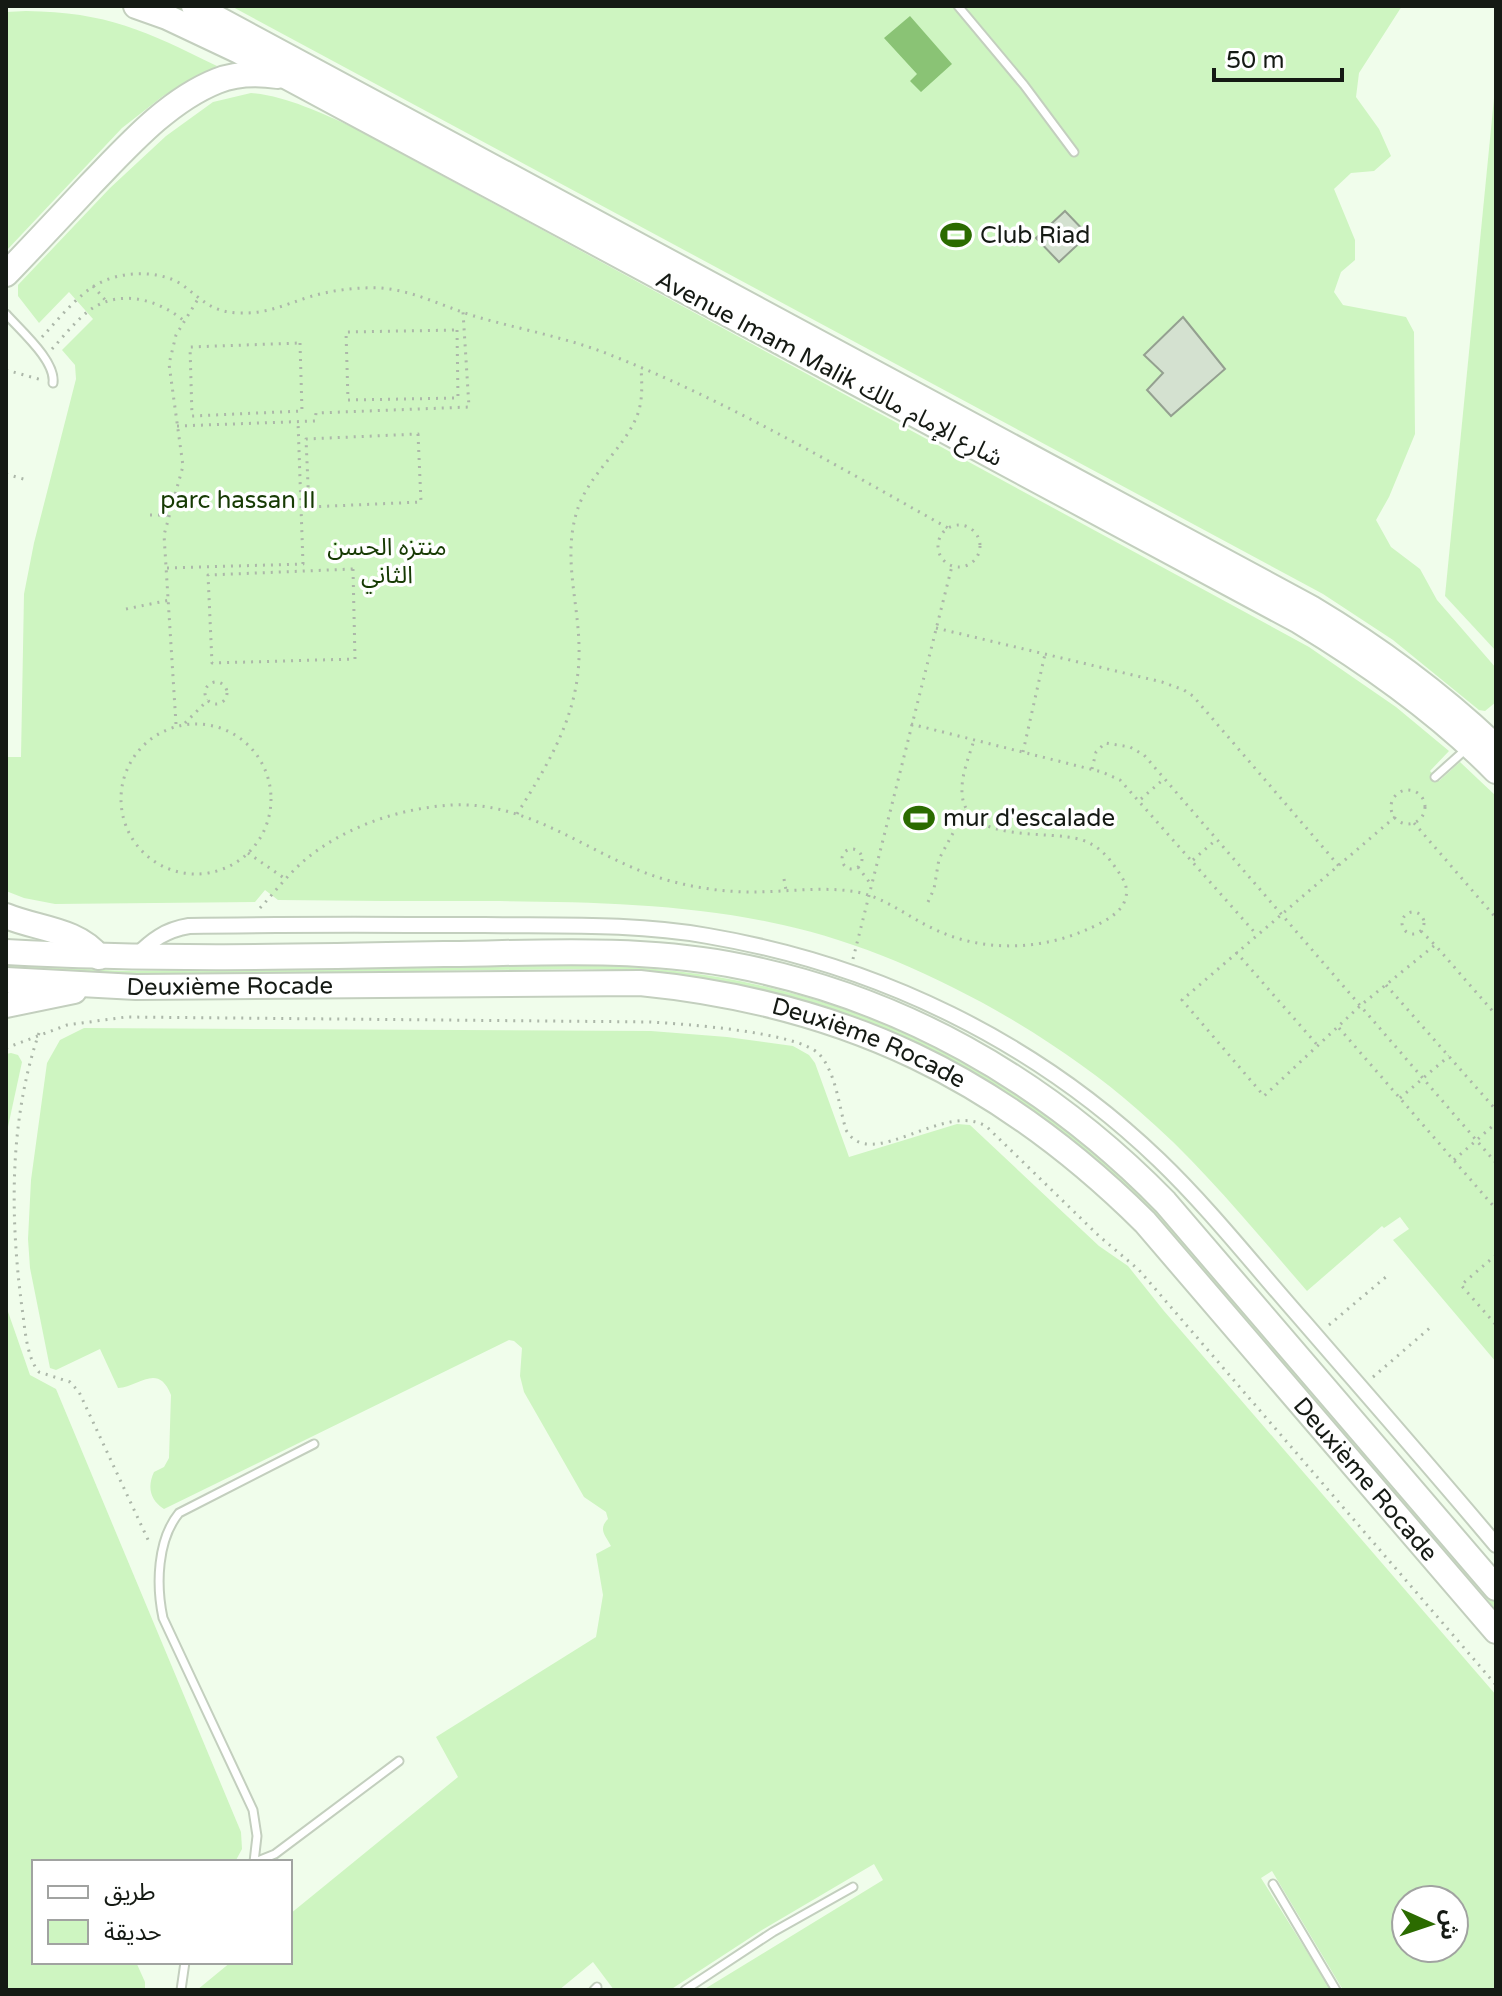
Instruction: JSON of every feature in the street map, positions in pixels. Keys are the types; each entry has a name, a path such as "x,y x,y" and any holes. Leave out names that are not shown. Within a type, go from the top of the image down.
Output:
{"main road":[{"name":"Avenue Imam Malik شارع الإمام مالك","path":"136,6 213,38 1299,621 1484,738"},
{"name":"Avenue Imam Malik شارع الإمام مالك","path":"194,6 1311,608 1399,665 1484,738 1496,771"},
{"path":"6,274 119,155 172,108 214,82 232,76 263,74 285,77"},
{"path":"6,916 76,938 91,946 99,957"},
{"name":"Deuxième Rocade","path":"6,952 133,958 599,952 655,955 726,964 808,983 862,1000 965,1047 1037,1091 1104,1143 1196,1238 1496,1588"},
{"name":"Deuxième Rocade","path":"6,980 176,987 640,983 721,993 774,1005 839,1024 915,1055 1021,1116 1086,1166 1126,1203 1496,1631"},
{"path":"6,1005 58,996 91,985"}],"street":[{"path":"133,958 153,939 176,928 248,924 630,927 705,935 779,950 850,971 919,998 984,1030 1046,1069 1105,1112 1160,1161 1210,1214 1496,1545"}],"lane":[{"path":"958,6 1024,85 1074,152"},
{"path":"6,314 52,368 53,383"},
{"path":"1435,777 1484,738"},
{"path":"255,1860 257,1836 253,1810 163,1618 159,1594 161,1566 167,1531 179,1513 314,1444"},
{"path":"260,1860 275,1854 399,1761"},
{"path":"1273,1884 1336,1990"},
{"path":"685,1990 773,1932 853,1887"},
{"path":"172,1990 180,1988 185,1964"}],"path":[{"path":"33,345 93,286 127,275 155,275 174,281 198,299 224,311 254,314 279,309 326,292 382,288 418,295 463,312 604,352 641,367 807,450 948,528"},
{"path":"93,286 106,301"},
{"path":"44,357 87,312 106,301 125,298 146,300 165,307 183,320"},
{"path":"176,726 164,535 183,466 169,364 171,349 183,320 198,299"},
{"path":"177,426 315,421 316,413 469,407 463,312"},
{"path":"457,330 458,398 413,399 348,400 346,332 457,330"},
{"path":"300,343 302,411 216,415 192,416 190,347 300,343"},
{"path":"517,814 555,749 572,707 579,656 570,569 574,522 586,490 637,415 642,390 641,367"},
{"path":"6,370 53,383"},
{"path":"413,399 413,409"},
{"path":"216,415 216,425"},
{"path":"167,568 303,564 298,422"},
{"path":"418,434 421,502 309,507 309,503 306,439 418,434"},
{"path":"6,474 27,480"},
{"path":"301,504 309,503"},
{"path":"150,515 168,515"},
{"path":"969,527 979,537 977,558 959,568 952,566 945,562 938,548 942,533 948,528 969,527"},
{"path":"296,564 296,572"},
{"path":"850,971 952,566"},
{"path":"353,569 355,659 212,663 208,575 296,572 353,569"},
{"path":"126,609 170,600"},
{"path":"936,628 1162,682 1184,690 1193,696 1339,866"},
{"path":"1023,752 1045,654"},
{"path":"219,682 226,688 226,697 220,703 208,700 205,692 210,684 219,682"},
{"path":"185,724 208,700"},
{"path":"185,724 210,724 234,733 261,759 270,783 270,809 263,833 238,862 214,872 175,872 152,860 127,830 121,805 123,779 142,745 152,737 185,724"},
{"path":"911,724 1092,769 1120,780 1257,935"},
{"path":"248,924 285,879 327,844 378,820 455,805 517,814 562,831 622,863 667,880 728,891 844,891 867,895 952,937 979,943 1006,946 1049,941 1085,931 1118,911 1125,903 1127,890 1122,877 1108,857 1092,845 1073,838 1007,831 984,824 966,809 962,784 974,740"},
{"path":"1092,769 1098,748 1110,742 1138,751 1283,913 1496,1163"},
{"path":"1140,800 1165,778"},
{"path":"1403,790 1414,790 1423,798 1425,810 1414,823 1403,823 1395,817 1391,807 1395,797 1403,790"},
{"path":"928,902 934,889 939,859 966,809"},
{"path":"1395,817 1182,1000 1264,1096 1361,1005 1435,945"},
{"path":"1414,823 1496,918"},
{"path":"1192,860 1217,839"},
{"path":"850,848 860,852 862,857 858,867 853,870 843,866 841,861 845,851 850,848"},
{"path":"248,853 285,879"},
{"path":"858,867 870,883"},
{"path":"784,879 786,890"},
{"path":"1407,913 1420,914 1424,922 1421,931 1413,934 1405,930 1402,921 1407,913"},
{"path":"1421,931 1496,1015"},
{"path":"1236,952 1319,1047"},
{"path":"1386,985 1496,1110"},
{"path":"6,1048 39,1033 86,1020 126,1017 613,1021 688,1025 798,1042 813,1049 828,1070 846,1130 862,1144 876,1144 957,1119 980,1122 1139,1270 1496,1685"},
{"path":"1339,1028 1496,1209"},
{"path":"39,1033 22,1096 14,1200 19,1282 31,1357 39,1372 70,1382 79,1392 161,1566"},
{"path":"1400,1098 1449,1056"},
{"path":"1454,1160 1496,1123"},
{"path":"1495,1257 1461,1285 1496,1325"},
{"path":"1316,1336 1387,1276"},
{"path":"1360,1388 1431,1327"}],"green space":[{"path":"231,6 1402,6 1359,73 1356,97 1379,129 1391,156 1374,171 1351,173 1334,189 1355,240 1355,260 1341,272 1334,292 1343,305 1406,317 1414,332 1415,434 1376,520 1391,547 1420,569 1437,600 1496,668 1496,702 1485,711 1479,710 1393,640 1323,594"},
{"path":"6,12 80,15 125,26 217,66 163,96 122,128 6,251"},
{"path":"1496,78 1496,651 1445,596"},
{"name":"منتزه الحسن الثاني","path":"251,93 290,101 353,127 1309,647 1396,707 1449,751 1430,771 1439,781 1460,762 1496,796 1496,1362 1393,1240 1409,1229 1400,1217 1384,1228 1382,1226 1307,1291 1183,1152 1101,1080 1061,1051 971,997 877,953 829,937 747,918 637,905 526,901 278,900 265,890 255,902 55,904 6,891 6,757 21,757 24,594 76,379 75,365 62,350 93,319 69,292 39,323 18,296 18,285 110,188 166,136 213,102"},
{"path":"6,965 123,971 576,965 639,968 700,974 761,986 820,1001 878,1022 989,1076 1078,1137 1116,1170 1234,1297 1496,1602 1496,1610 1159,1220 1097,1161 1032,1110 964,1068 894,1033 819,1005 742,986 660,974 575,969 122,975 6,970"},
{"path":"84,1028 651,1031 727,1037 793,1046 809,1055 815,1063 849,1157 957,1124 970,1125 1099,1246 1128,1266 1496,1695 1496,1990 1343,1990 1272,1871 1261,1878 1331,1990 703,1990 883,1880 874,1864 762,1930 670,1990 614,1990 593,1962 559,1990 197,1990 229,1964 292,1964 292,1912 458,1777 436,1737 596,1637 603,1595 596,1554 611,1546 603,1529 608,1519 606,1512 584,1497 524,1392 520,1376 522,1348 509,1340 164,1509 151,1493 151,1483 154,1472 164,1467 169,1458 171,1395 166,1385 154,1378 118,1388 100,1349 56,1370 50,1368 30,1268 31,1180 47,1063 60,1040"},
{"path":"6,1054 18,1055 22,1062 6,1136"},
{"path":"6,1306 30,1375 56,1389 241,1832 242,1849 236,1860 32,1860 32,1964 137,1964 145,1990 6,1990"}],"shaded area":[{"path":"910,16 952,64 921,92 910,81 917,74 884,38"}],"building":[{"path":"1065,211 1088,235 1059,262 1036,238"},
{"path":"1183,317 1225,369 1171,416 1147,390 1163,373 1144,355"}],"place":[{"name":"Club Riad","path":"956,235"},
{"name":"mur d'escalade","path":"919,818"}],"park label":[{"name":"parc hassan II","path":"238,500"}]}
